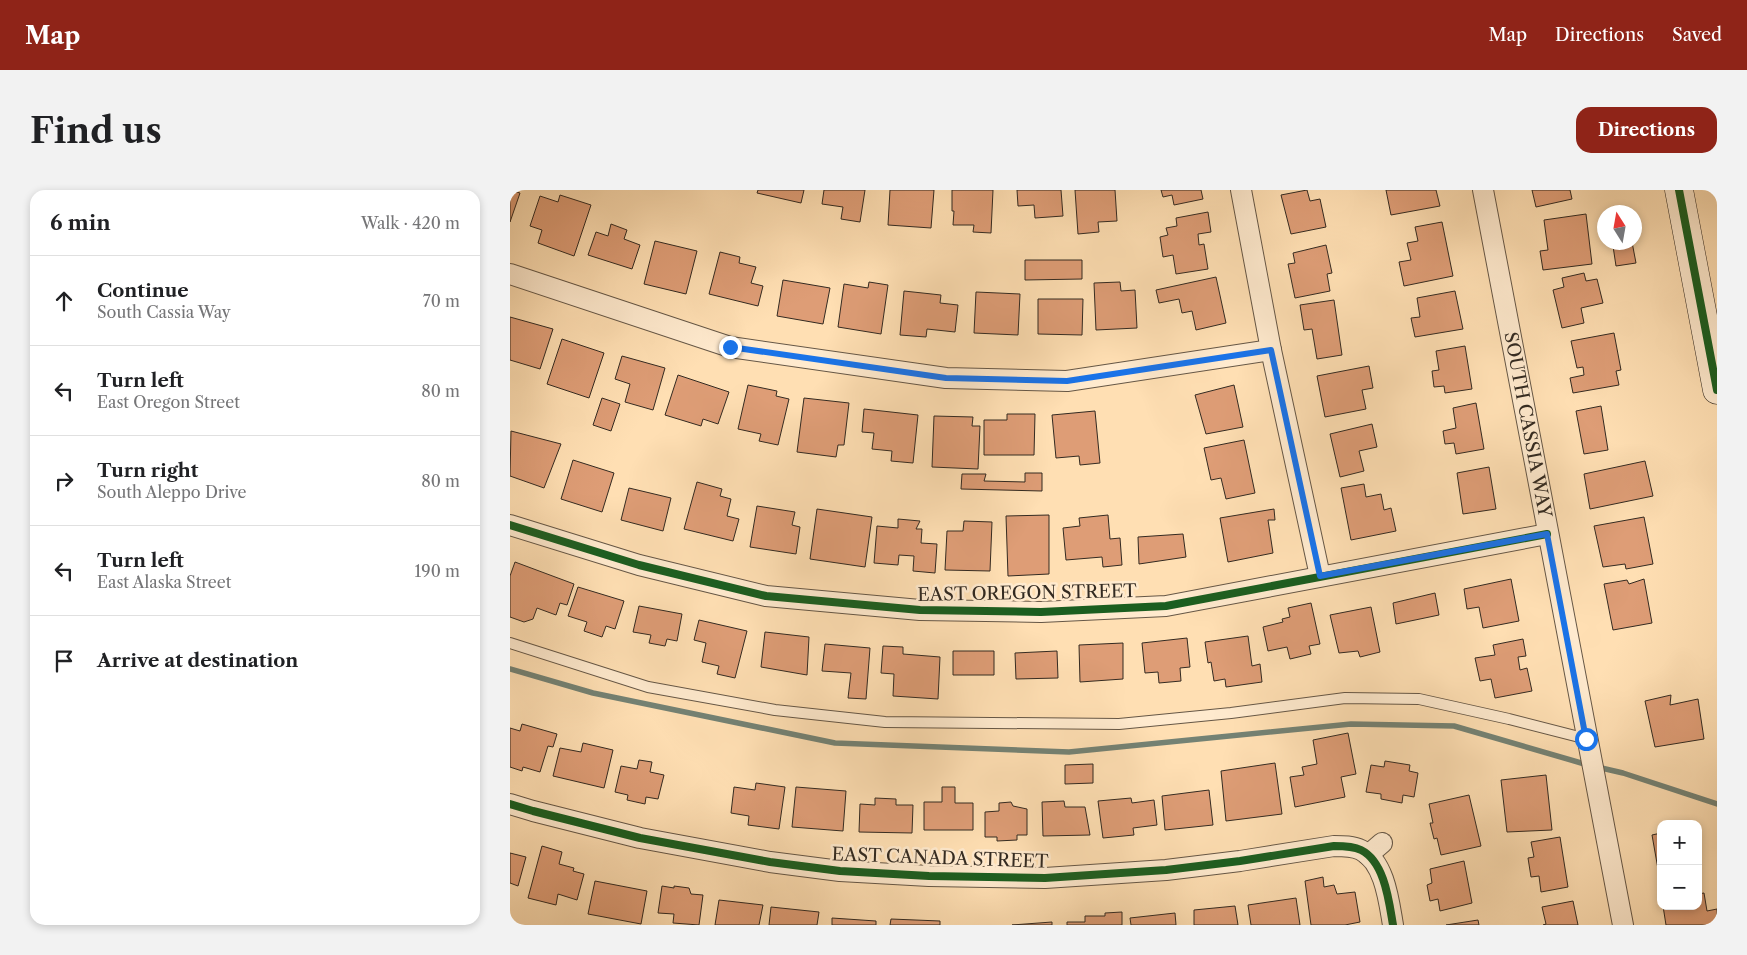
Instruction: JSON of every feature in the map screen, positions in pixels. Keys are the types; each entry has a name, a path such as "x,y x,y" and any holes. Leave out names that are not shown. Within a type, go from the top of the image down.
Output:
{"main road":[{"path":"1679,190 1717,390"}],"street":[{"path":"1241,190 1271,350 1320,576"},
{"name":"SOUTH CASSIA WAY","path":"1482,190 1623,925"},
{"path":"510,274 730,347 946,378 1067,381 1271,350"},
{"name":"EAST OREGON STREET","path":"510,525 639,566 766,596 920,610 1041,612 1166,606 1547,534"},
{"name":"EAST CANADA STREET","path":"510,804 640,838 770,862 840,871 929,876 1045,878 1166,870 1240,862 1334,846 1349,846 1374,852 1382,876 1393,925"}],"lane":[{"path":"510,643 648,688 774,710 885,722 1119,724 1231,713 1345,698 1419,699 1586,739"}],"building":[{"path":"510,190 520,193 510,222"},
{"path":"758,190 804,190 801,203 757,193"},
{"path":"824,190 865,190 860,222 841,219 843,207 822,204"},
{"path":"890,190 934,190 931,228 888,225"},
{"path":"952,190 993,190 991,233 973,232 974,225 953,225"},
{"path":"1017,190 1061,190 1063,216 1035,218 1034,205 1018,206"},
{"path":"1075,190 1115,190 1117,221 1098,222 1099,232 1078,234"},
{"path":"1161,190 1201,190 1203,199 1174,205 1172,195 1163,197"},
{"path":"1307,190 1310,201 1320,199 1326,227 1291,234 1281,195"},
{"path":"1386,190 1436,190 1440,206 1391,215"},
{"path":"1532,190 1570,190 1572,199 1536,207"},
{"path":"560,195 591,205 574,256 538,243 542,230 530,226 540,196 558,202"},
{"path":"1208,212 1211,232 1198,234 1199,245 1204,244 1208,269 1176,274 1173,255 1163,257 1160,237 1168,235 1166,228 1177,226 1176,218"},
{"path":"1586,214 1592,264 1543,270 1540,251 1548,250 1544,220"},
{"path":"1442,222 1453,276 1404,286 1399,262 1411,260 1407,243 1418,241 1415,227"},
{"path":"611,224 627,230 624,239 640,245 632,269 588,255 596,232 608,236"},
{"path":"655,241 697,251 686,294 644,284"},
{"path":"1326,245 1332,273 1327,274 1330,291 1295,298 1288,264 1295,263 1293,253"},
{"path":"1614,250 1634,250 1636,263 1616,266"},
{"path":"720,252 740,257 739,263 756,267 751,283 763,286 758,306 709,294"},
{"path":"1025,260 1082,260 1082,279 1025,280"},
{"path":"1584,273 1586,281 1597,279 1603,303 1581,308 1584,323 1562,328 1553,290 1564,287 1562,278"},
{"path":"1216,277 1226,323 1196,330 1192,311 1182,313 1179,299 1159,303 1156,290"},
{"path":"783,280 830,288 823,324 777,316"},
{"path":"869,282 888,285 881,334 838,327 844,284 868,288"},
{"path":"1120,282 1121,291 1135,290 1137,328 1096,330 1094,283"},
{"path":"904,291 941,295 940,303 958,305 955,332 927,329 926,337 900,335"},
{"path":"1455,291 1463,329 1415,337 1411,318 1420,317 1417,298"},
{"path":"976,292 1020,294 1018,335 974,333"},
{"path":"1038,299 1083,299 1082,335 1038,334"},
{"path":"1334,300 1342,355 1317,359 1312,329 1304,330 1300,305"},
{"path":"510,317 553,329 540,369 510,360"},
{"path":"1614,333 1621,370 1616,371 1619,385 1573,393 1570,378 1584,375 1583,367 1577,368 1571,341"},
{"path":"562,339 604,353 589,398 547,384"},
{"path":"1465,346 1472,389 1445,393 1444,386 1434,387 1432,371 1439,370 1436,351"},
{"path":"622,356 665,368 653,410 625,402 630,384 615,379"},
{"path":"1369,366 1373,388 1362,390 1366,409 1325,417 1317,376"},
{"path":"678,375 729,392 718,424 703,419 701,426 665,415"},
{"path":"748,385 777,391 776,396 789,399 778,445 759,441 761,434 738,429"},
{"path":"1234,385 1243,427 1206,434 1195,395"},
{"path":"602,398 620,404 611,431 593,425"},
{"path":"804,398 849,403 844,445 838,445 836,457 797,452"},
{"path":"1476,403 1484,449 1456,454 1454,443 1445,444 1443,431 1456,428 1453,408"},
{"path":"1601,406 1608,450 1584,454 1576,411"},
{"path":"864,409 918,415 913,463 891,461 892,451 872,449 874,433 862,432"},
{"path":"1095,411 1100,463 1080,465 1079,456 1056,458 1052,415"},
{"path":"1007,414 1035,414 1034,455 984,455 984,420 1007,420"},
{"path":"934,416 973,417 972,426 980,426 978,469 932,467"},
{"path":"1372,424 1377,447 1359,451 1364,471 1340,477 1330,434"},
{"path":"511,431 561,444 544,488 510,476"},
{"path":"1244,440 1255,493 1226,499 1221,478 1211,480 1204,448"},
{"path":"573,460 614,473 602,512 561,499"},
{"path":"1645,461 1653,496 1590,509 1584,474"},
{"path":"1489,467 1496,509 1463,514 1457,473"},
{"path":"1025,473 1042,473 1042,491 961,489 962,474 986,474 984,481 1025,482"},
{"path":"697,482 722,489 720,496 731,499 727,516 739,519 733,541 684,529"},
{"path":"1364,484 1366,497 1381,494 1384,510 1391,508 1396,531 1351,540 1341,488"},
{"path":"629,488 671,498 663,531 621,520"},
{"path":"757,506 795,512 792,525 800,527 796,554 750,547"},
{"path":"817,509 872,517 865,567 810,559"},
{"path":"1274,509 1275,520 1268,520 1273,553 1228,562 1220,518"},
{"path":"1049,515 1049,574 1008,576 1006,516"},
{"path":"1108,515 1110,539 1120,538 1122,565 1103,567 1102,557 1066,560 1063,528 1080,526 1079,518"},
{"path":"1644,517 1653,564 1626,569 1625,564 1603,567 1594,526"},
{"path":"898,519 920,521 916,529 922,529 921,543 937,544 935,573 913,571 914,556 899,555 898,565 874,563 877,526 898,528"},
{"path":"964,521 992,522 990,571 945,570 947,531 963,531"},
{"path":"1183,534 1186,557 1139,564 1138,537"},
{"path":"515,562 574,584 567,605 560,603 556,615 537,608 533,619 524,622 510,617 510,576"},
{"path":"1511,579 1519,621 1483,628 1479,607 1467,609 1464,589"},
{"path":"1644,579 1652,623 1613,630 1604,584 1627,580 1629,584"},
{"path":"578,587 624,601 615,629 606,626 602,637 584,631 587,622 568,616"},
{"path":"1435,593 1439,615 1396,624 1393,603"},
{"path":"1311,603 1320,644 1309,646 1311,654 1290,659 1287,647 1268,651 1263,627 1283,622 1282,619 1290,617 1288,608"},
{"path":"639,606 682,614 677,641 667,639 665,646 649,643 651,635 633,632"},
{"path":"1371,607 1380,652 1360,657 1358,651 1339,653 1330,615"},
{"path":"699,620 747,631 735,678 717,674 719,666 702,662 706,643 694,640"},
{"path":"765,632 809,637 807,675 761,667"},
{"path":"1248,636 1252,666 1260,664 1262,682 1226,687 1225,679 1214,681 1211,662 1208,663 1205,642"},
{"path":"1187,638 1190,667 1180,668 1181,681 1159,683 1158,672 1145,673 1142,643"},
{"path":"1523,639 1526,656 1518,657 1520,670 1527,668 1532,691 1495,698 1491,679 1480,681 1475,658 1495,655 1493,645"},
{"path":"1123,643 1123,679 1080,682 1079,645"},
{"path":"825,644 870,648 866,699 848,698 851,673 822,671"},
{"path":"883,646 903,647 903,654 940,657 938,699 893,696 894,674 881,673"},
{"path":"953,651 994,651 994,675 953,675"},
{"path":"1057,651 1058,678 1016,679 1015,653"},
{"path":"1671,695 1670,705 1698,699 1704,739 1655,747 1645,701"},
{"path":"522,724 557,734 553,747 548,746 540,772 523,767 522,771 510,767 510,728 520,731"},
{"path":"1348,733 1356,774 1341,777 1345,797 1295,807 1290,777 1304,775 1302,767 1317,764 1313,740"},
{"path":"583,743 613,750 604,788 553,776 560,748 581,752"},
{"path":"639,760 652,762 650,772 664,775 658,799 646,797 645,804 627,800 628,795 615,792 621,766 637,769"},
{"path":"1385,761 1410,765 1409,771 1418,773 1414,797 1403,795 1402,803 1381,799 1381,794 1366,792 1371,765 1384,767"},
{"path":"1275,763 1282,814 1226,821 1221,771"},
{"path":"1093,764 1093,783 1065,784 1065,765"},
{"path":"1546,775 1552,830 1507,832 1501,780"},
{"path":"756,783 785,787 779,829 748,825 749,816 731,813 734,787 755,790"},
{"path":"796,787 846,791 843,831 792,827"},
{"path":"942,787 955,787 955,803 973,803 973,830 924,830 924,802 942,802"},
{"path":"1209,790 1213,825 1165,830 1162,796"},
{"path":"1469,795 1481,846 1441,855 1437,838 1434,839 1430,823 1433,823 1429,804"},
{"path":"875,798 896,799 896,805 913,805 912,833 859,832 860,804 875,805"},
{"path":"1131,798 1132,803 1154,800 1157,825 1133,828 1134,835 1103,838 1098,801"},
{"path":"1064,801 1065,807 1085,807 1090,835 1043,836 1042,802"},
{"path":"1011,802 1013,806 1027,809 1027,835 1017,835 1017,840 997,841 997,837 985,837 985,812 999,811 999,803"},
{"path":"1657,834 1657,863 1652,835"},
{"path":"1560,837 1568,887 1541,892 1539,876 1531,877 1528,858 1534,857 1531,842"},
{"path":"542,846 562,852 559,864 574,868 573,871 584,874 577,900 558,894 556,905 528,898"},
{"path":"510,853 526,857 518,886 510,883"},
{"path":"1464,861 1472,903 1440,911 1438,899 1430,901 1427,885 1432,883 1430,869"},
{"path":"1323,877 1324,887 1334,885 1337,894 1355,892 1360,922 1345,925 1311,925 1305,881"},
{"path":"595,881 647,891 641,924 588,914"},
{"path":"662,886 689,888 691,894 703,895 699,925 673,923 674,914 658,913"},
{"path":"1702,893 1704,893 1707,911 1717,909 1717,925 1666,925 1664,910 1702,910"},
{"path":"1296,898 1300,925 1251,925 1248,905"},
{"path":"719,900 763,905 759,925 715,925"},
{"path":"1573,901 1578,925 1543,925 1546,924 1542,907"},
{"path":"1235,906 1238,925 1194,925 1194,910"},
{"path":"771,907 819,912 817,925 769,925"},
{"path":"1122,912 1122,925 1067,925 1067,922 1085,922 1085,916 1105,916 1105,913"},
{"path":"1175,913 1176,925 1131,925 1130,918"},
{"path":"832,918 876,921 876,925 832,925"},
{"path":"891,919 940,921 940,925 890,925"},
{"path":"1478,920 1479,925 1446,925"},
{"path":"1052,922 1052,925 1012,925"}],"waterway":[{"path":"510,669 593,693 835,743 1069,752 1351,724 1454,726 1588,765"},
{"path":"1597,767 1623,773 1717,804"}],"cycle path":[{"path":"1679,190 1717,390"},
{"path":"510,525 639,565 766,596 920,610 1041,612 1166,606 1547,534"},
{"path":"510,804 640,838 770,862 840,871 929,876 1045,878 1166,870 1240,861 1334,846 1348,846 1361,850 1376,864 1384,883 1393,925"}],"route":[{"path":"730,347 946,378 1067,381 1271,350 1320,576 1547,534 1586,739"}]}
